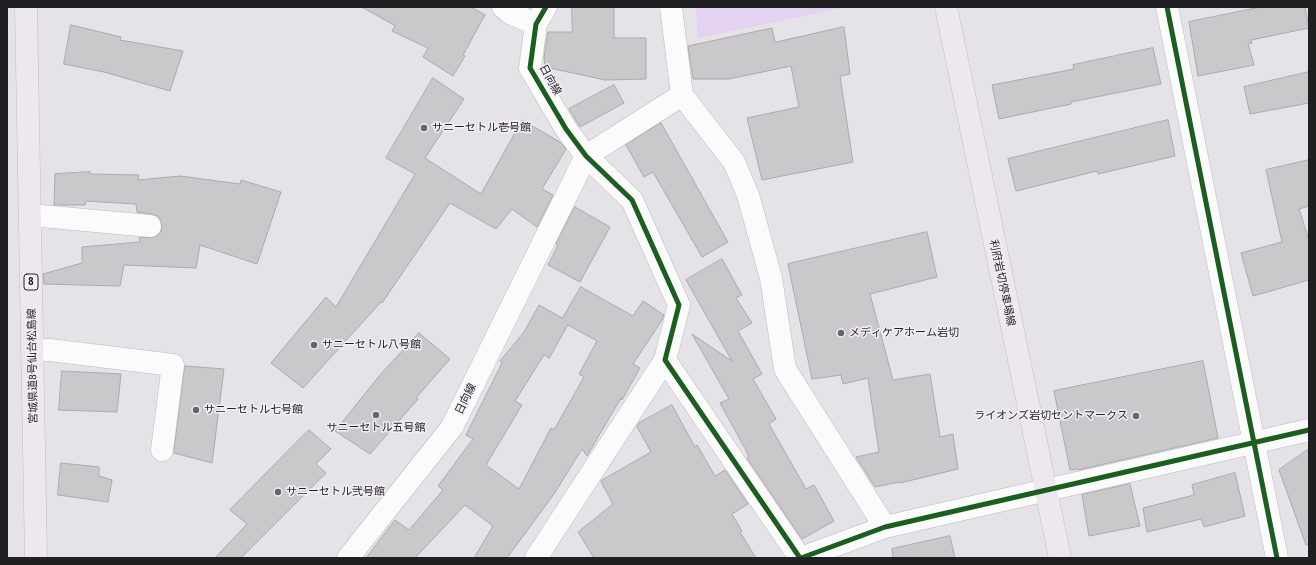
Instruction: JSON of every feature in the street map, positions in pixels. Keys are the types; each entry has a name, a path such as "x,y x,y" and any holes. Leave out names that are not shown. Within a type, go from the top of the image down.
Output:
{"main road":[{"name":"宮城県道8号仙台松島線","path":"26,7 36,558"},
{"name":"利府岩切停車場線","path":"946,7 1060,558"}],"street":[{"path":"503,7 510,13 541,16"},
{"path":"670,7 682,95 734,162 748,196 770,278 785,369 885,527"},
{"path":"1167,7 1276,558"},
{"name":"日向線","path":"348,558 452,427 586,156 566,129 530,68 541,16"},
{"path":"536,558 665,360 679,305 632,200 586,156 682,95"},
{"path":"30,215 150,226"},
{"path":"32,350 50,350 173,365 162,450"},
{"path":"665,360 801,558 885,527 1309,430"}],"shaded area":[{"path":"696,7 847,7 698,38"}],"building":[{"path":"362,7 471,7 485,15 463,55 465,56 453,76 423,57 428,48 392,31 395,26"},
{"path":"572,7 614,7 614,38 646,38 646,79 605,80 545,67 544,57 548,32 572,32"},
{"path":"1261,7 1305,7 1309,28 1251,40 1252,43 1248,44 1254,65 1198,76 1189,22"},
{"path":"71,25 121,37 120,40 183,51 170,91 104,72 64,64"},
{"path":"844,27 850,74 840,76 853,162 762,180 747,118 799,107 791,66 729,79 693,79 688,46 772,28 775,42"},
{"path":"1153,48 1161,84 1071,102 1071,104 999,119 992,85 1074,69 1073,65"},
{"path":"1309,72 1309,103 1250,114 1244,87"},
{"path":"433,78 464,99 425,158 481,194 522,120 560,142 566,149 542,189 553,195 537,227 512,209 496,229 450,203 382,303 381,302 303,388 271,363 326,297 336,307 415,174 386,158"},
{"path":"614,85 624,103 580,127 569,109"},
{"path":"1168,120 1175,156 1098,174 1097,171 1016,191 1008,159"},
{"path":"661,123 728,242 702,257 653,172 644,177 626,145"},
{"path":"1309,160 1309,206 1299,209 1309,240 1309,280 1253,296 1241,253 1282,242 1266,170"},
{"path":"90,172 90,174 139,175 138,180 180,176 240,184 241,180 281,192 257,264 200,245 196,268 124,265 120,286 44,284 43,274 82,263 82,247 140,242 139,238 155,237 160,233 162,228 161,221 158,216 137,212 136,204 86,201 85,205 54,205 55,174"},
{"path":"575,207 610,227 580,282 548,265 558,245 556,244"},
{"name":"メディケアホーム岩切","path":"927,232 937,277 870,294 893,380 930,374 940,437 953,434 958,469 900,483 875,487 856,457 879,452 868,378 843,384 841,375 812,379 788,264"},
{"path":"722,259 742,295 736,298 752,323 738,331 762,374 753,379 776,419 769,424 806,489 814,485 834,521 802,539 747,458 749,456 720,403 729,399 692,334 732,361 686,280"},
{"path":"581,287 633,316 643,301 664,315 633,364 640,368 587,456 582,449 554,494 507,558 474,558 493,526 465,505 415,558 366,558 395,520 409,530 443,490 438,486 473,439 466,435 502,363 500,361 524,332 539,305 562,318","holes":["568,325 597,341 579,374 584,377 554,430 551,428 519,489 486,465 522,405 515,401 544,355 549,358"]},
{"path":"419,333 450,359 416,398 418,399 370,454 335,431 380,375"},
{"name":"ライオンズ岩切セントマークス","path":"1203,361 1218,438 1078,470 1070,470 1054,391"},
{"name":"サニーセトル七号館","path":"185,366 224,369 212,463 174,453"},
{"path":"62,371 121,374 117,412 59,410"},
{"path":"672,405 695,447 697,445 715,476 725,470 748,504 732,514 742,531 740,532 756,558 594,558 578,532 613,504 601,482 602,480 651,452 637,427 639,423"},
{"name":"サニーセトル弐号館","path":"309,430 331,449 316,464 326,473 241,558 215,558 247,524 230,510"},
{"path":"1309,449 1309,545 1306,545 1279,470"},
{"path":"61,463 99,467 99,476 112,480 108,502 58,495"},
{"path":"1235,473 1245,516 1204,527 1201,519 1147,532 1143,508 1194,495 1192,485"},
{"path":"1130,484 1140,526 1089,536 1082,495"},
{"path":"950,536 955,558 893,558 892,549"}],"cycle path":[{"path":"546,7 536,24 530,68 566,129 586,156 632,200 679,305 665,360 800,558"},
{"path":"1167,7 1277,558"},
{"path":"801,558 885,527 1309,430"}],"place":[{"name":"サニーセトル壱号館","path":"424,128"},
{"name":"メディケアホーム岩切","path":"841,333"},
{"name":"サニーセトル八号館","path":"314,345"},
{"name":"サニーセトル七号館","path":"196,410"},
{"name":"サニーセトル五号館","path":"376,415"},
{"name":"ライオンズ岩切セントマークス","path":"1136,416"},
{"name":"サニーセトル弐号館","path":"278,492"}]}
